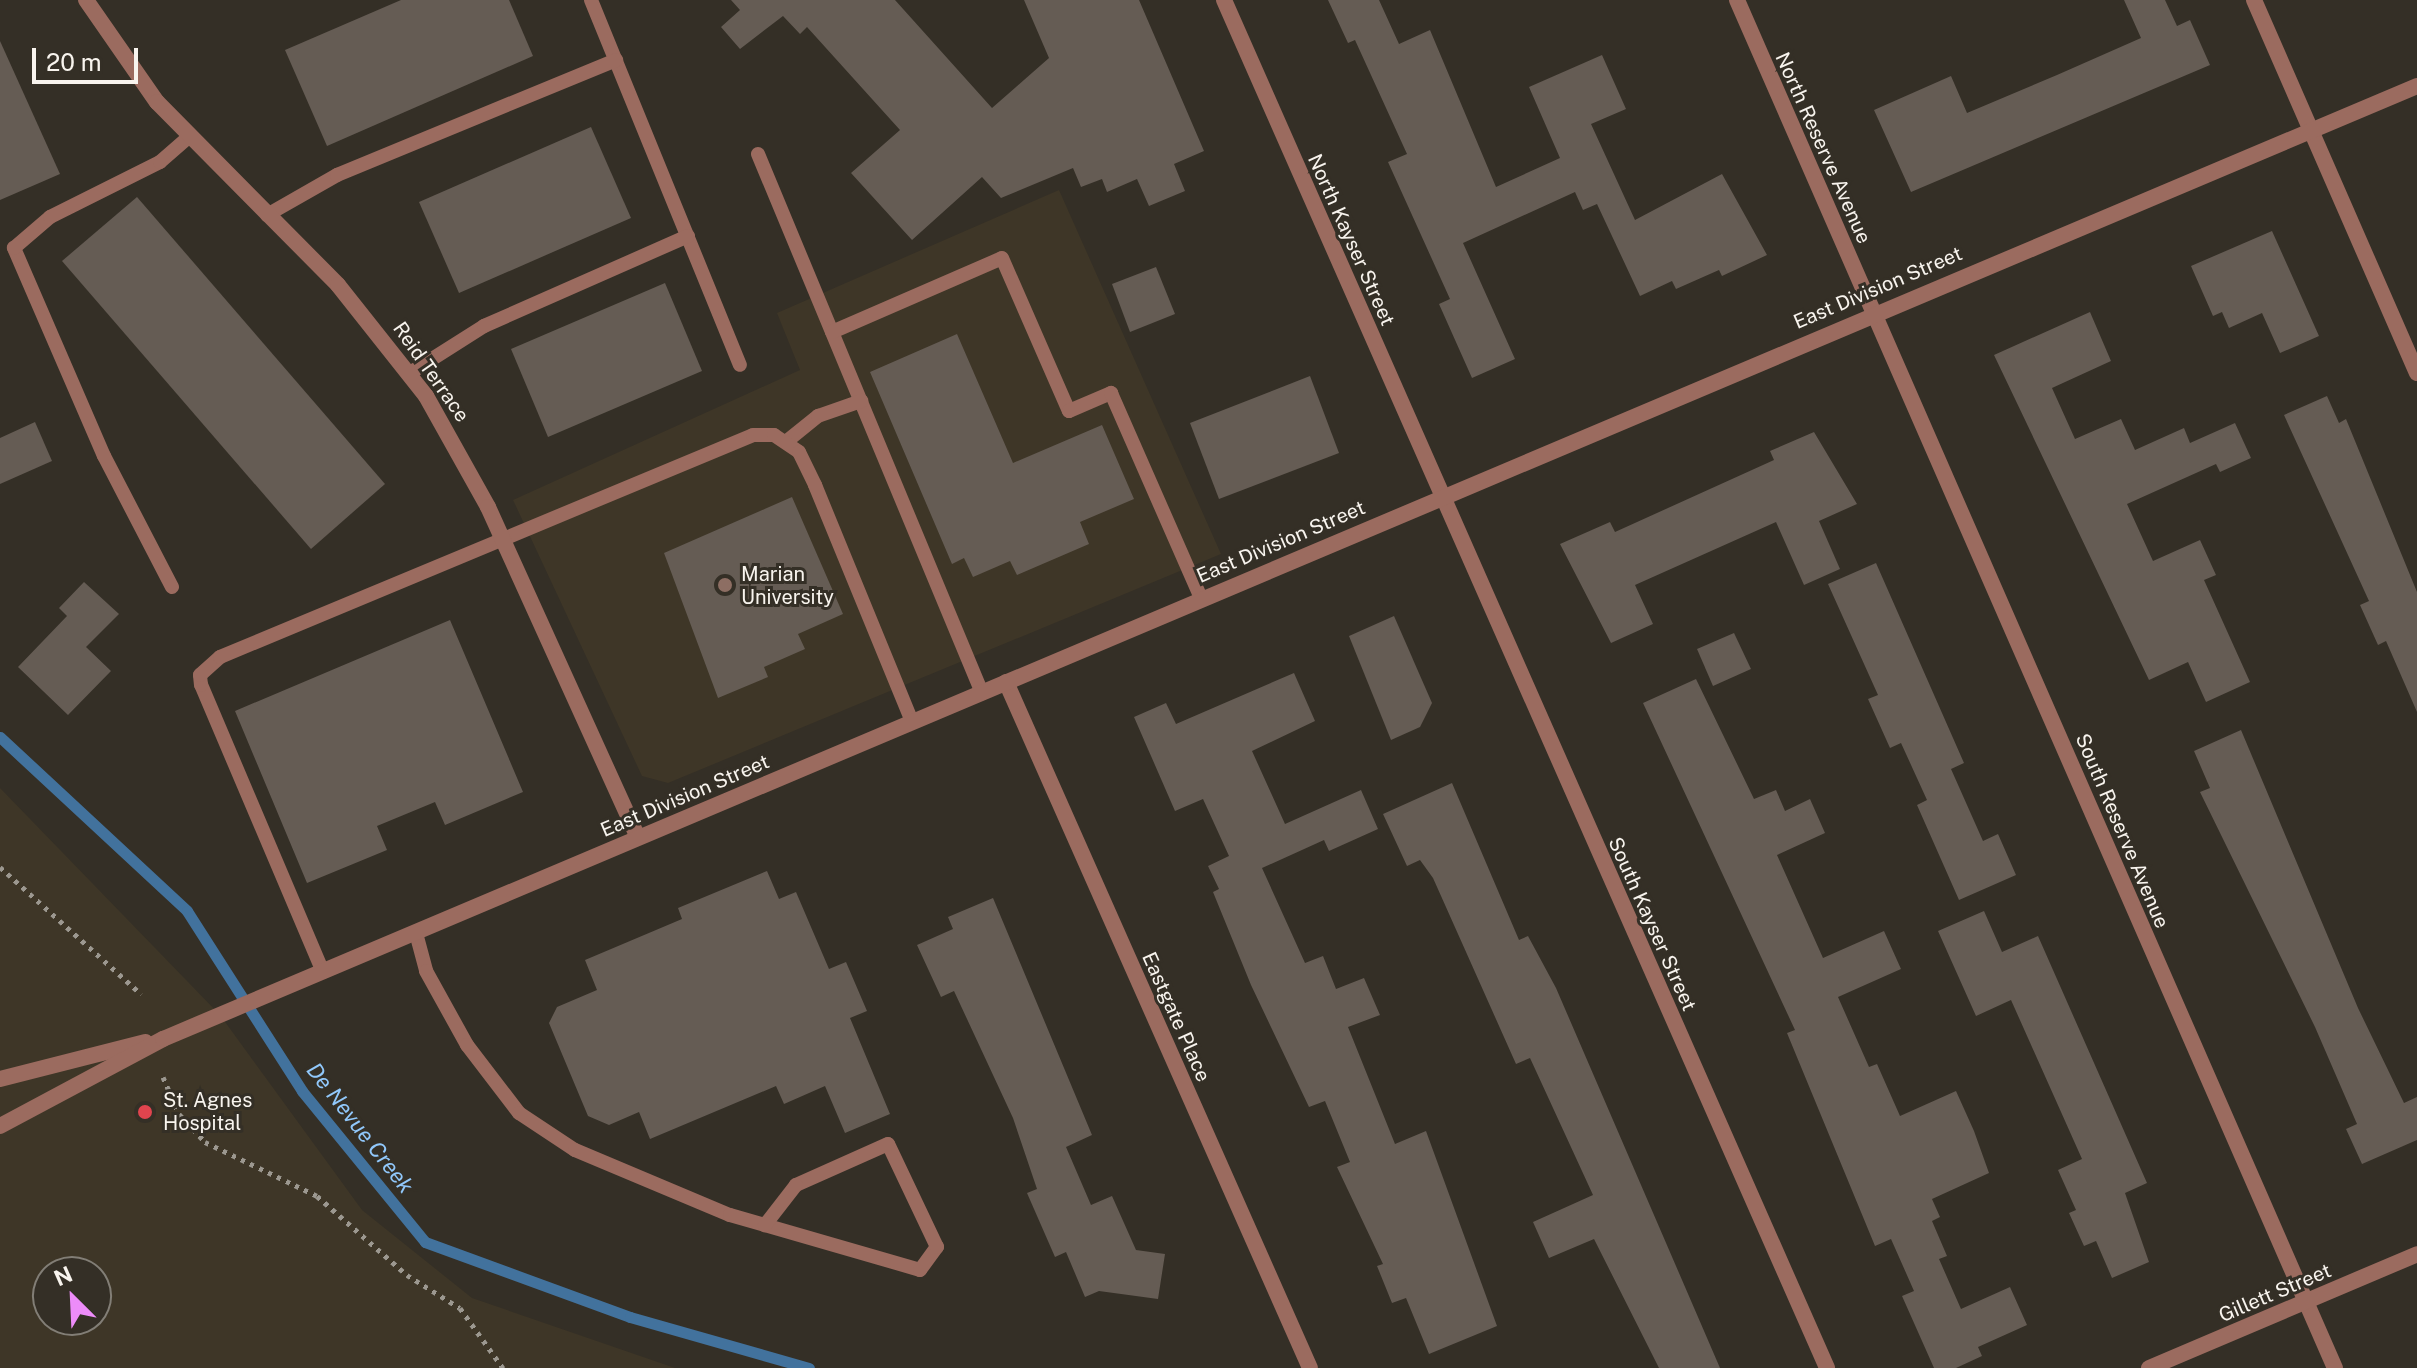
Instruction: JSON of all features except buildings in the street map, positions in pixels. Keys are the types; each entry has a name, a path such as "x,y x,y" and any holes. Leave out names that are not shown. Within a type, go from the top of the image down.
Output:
{"street":[{"name":"Reid Terrace","path":"86,0 189,137 358,307 410,373 504,543 638,837"},
{"name":"North Kayser Street","path":"1224,0 1441,496"},
{"name":"North Reserve Avenue","path":"1737,0 1874,310"},
{"path":"2254,0 2417,373"},
{"name":"East Division Street","path":"0,1126 163,1039 982,693 1874,310 2417,86"},
{"name":"South Reserve Avenue","path":"1874,310 2335,1368"},
{"name":"South Kayser Street","path":"1441,496 1827,1368"},
{"name":"Eastgate Place","path":"1006,682 1310,1368"},
{"name":"East Division Street","path":"0,1079 163,1039"},
{"name":"Gillett Street","path":"2149,1368 2417,1254"}],"lane":[{"path":"591,0 740,365"},
{"path":"267,215 337,175 616,60"},
{"path":"172,587 104,456 14,248 50,217 160,162 189,137"},
{"path":"758,154 982,693"},
{"path":"410,373 484,326 688,236"},
{"path":"832,332 1002,258 1069,411 1111,393 1201,598"},
{"path":"787,441 818,416 861,401"},
{"path":"323,972 200,675 220,657 504,543 753,435 787,441 815,485 912,722"},
{"path":"416,933 426,971 467,1045 519,1113 575,1150 765,1225 920,1270 937,1247 888,1144 796,1185 765,1225"}],"path":[{"path":"0,867 141,994"},
{"path":"163,1077 179,1114 205,1142 317,1196 407,1275 460,1308 503,1368"}],"shaded area":[{"path":"1059,190 1221,554 668,783 642,776 513,500 800,370 777,313"},
{"name":"St. Agnes Hospital","path":"0,788 220,1015 362,1210 472,1298 675,1368 0,1368"}],"waterway":[{"name":"De Nevue Creek","path":"0,737 187,911 302,1091 425,1242 630,1317 809,1368"}],"place":[{"name":"Marian University","path":"725,585"},
{"name":"St. Agnes Hospital","path":"145,1112"}]}
